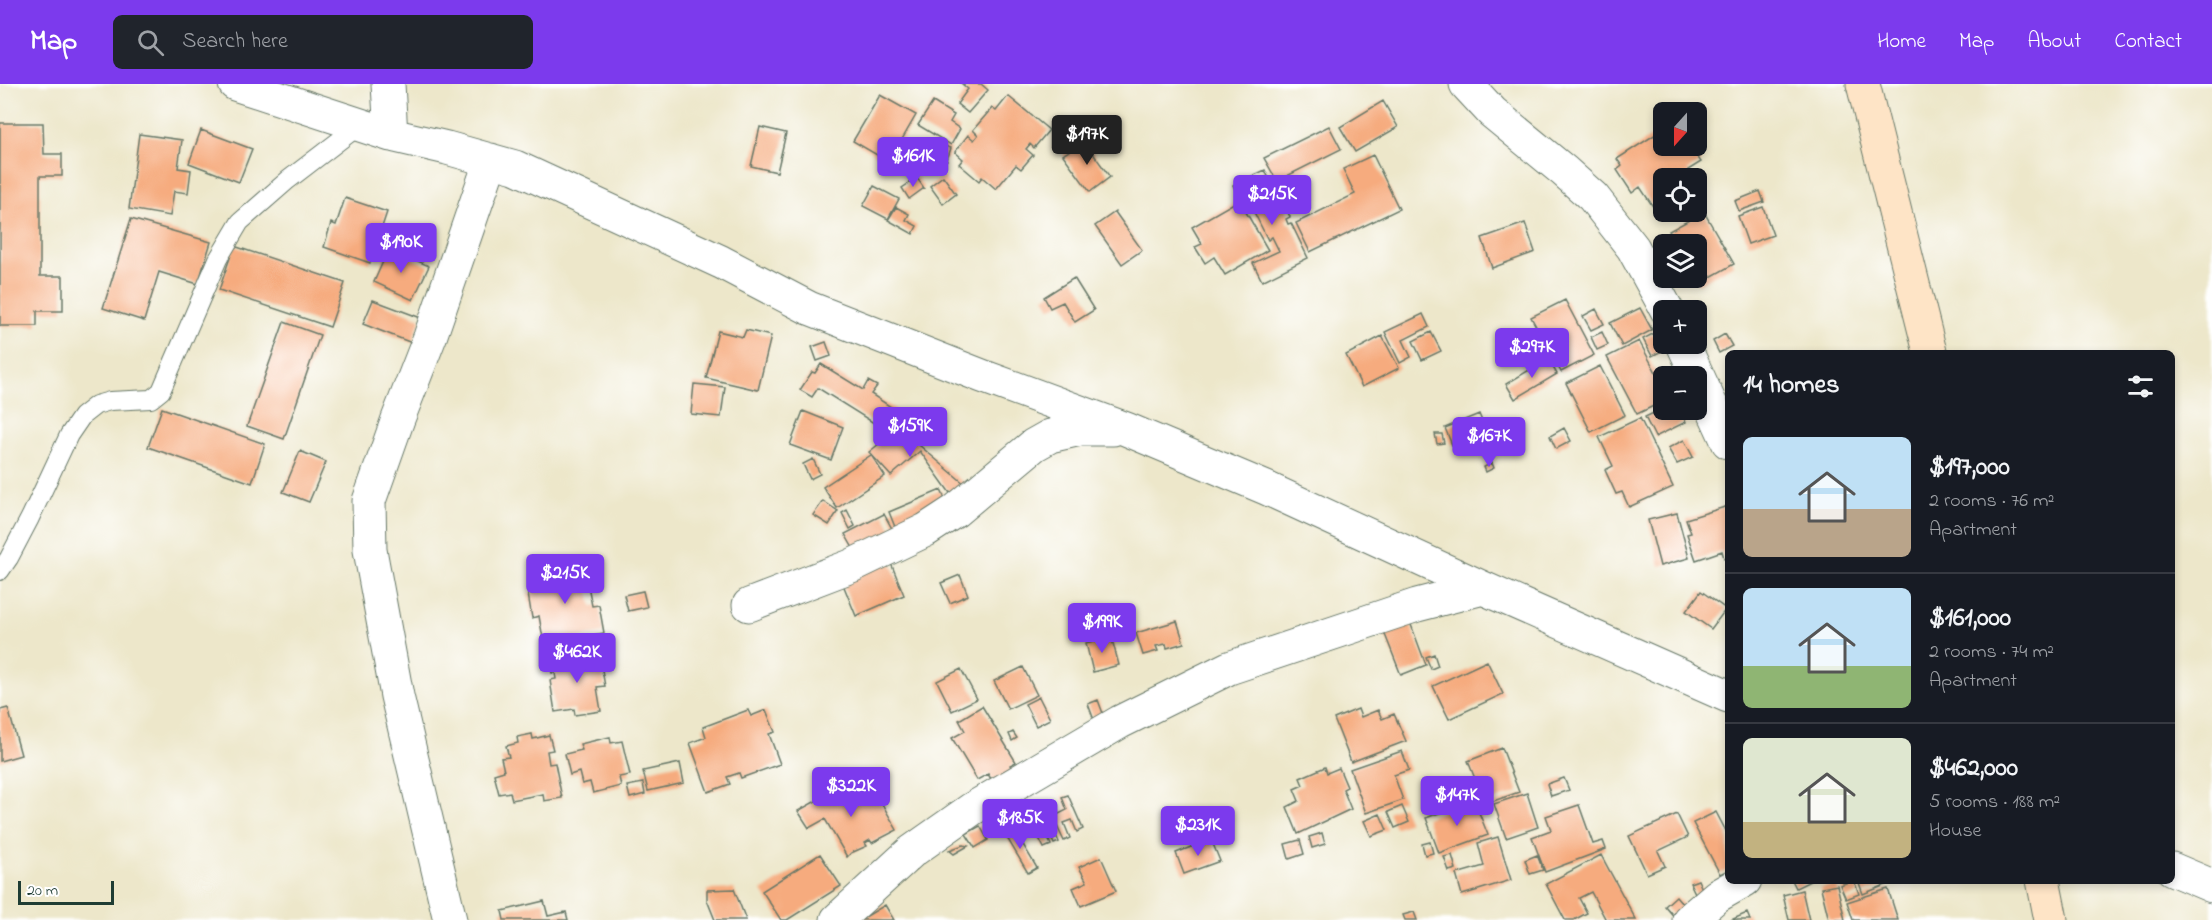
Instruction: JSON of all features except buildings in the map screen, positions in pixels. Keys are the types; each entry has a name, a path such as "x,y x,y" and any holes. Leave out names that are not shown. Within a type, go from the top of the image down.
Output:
{"main road":[{"path":"1863,84 1930,350"},
{"path":"2044,884 2051,920"}],"street":[{"path":"235,84 376,130 515,167 721,262 809,308 1126,429 1266,488 1725,695"},
{"path":"376,130 388,84"},
{"path":"1466,84 1492,112 1593,197 1633,248 1662,300"},
{"path":"450,920 397,696 370,550 369,501 430,337 491,160"},
{"path":"1688,354 1725,435"},
{"path":"749,605 840,571 926,530 955,511 1034,445 1050,436 1081,429 1126,429"},
{"path":"837,920 911,852 964,815 1120,722 1229,668 1417,605 1484,588"},
{"path":"2175,870 2212,886"},
{"path":"1689,920 1717,896 1738,884"}],"lane":[{"path":"0,571 25,528 69,435 82,416 96,405 110,401 151,399 161,391 218,259 240,222 274,191 376,130"}]}
